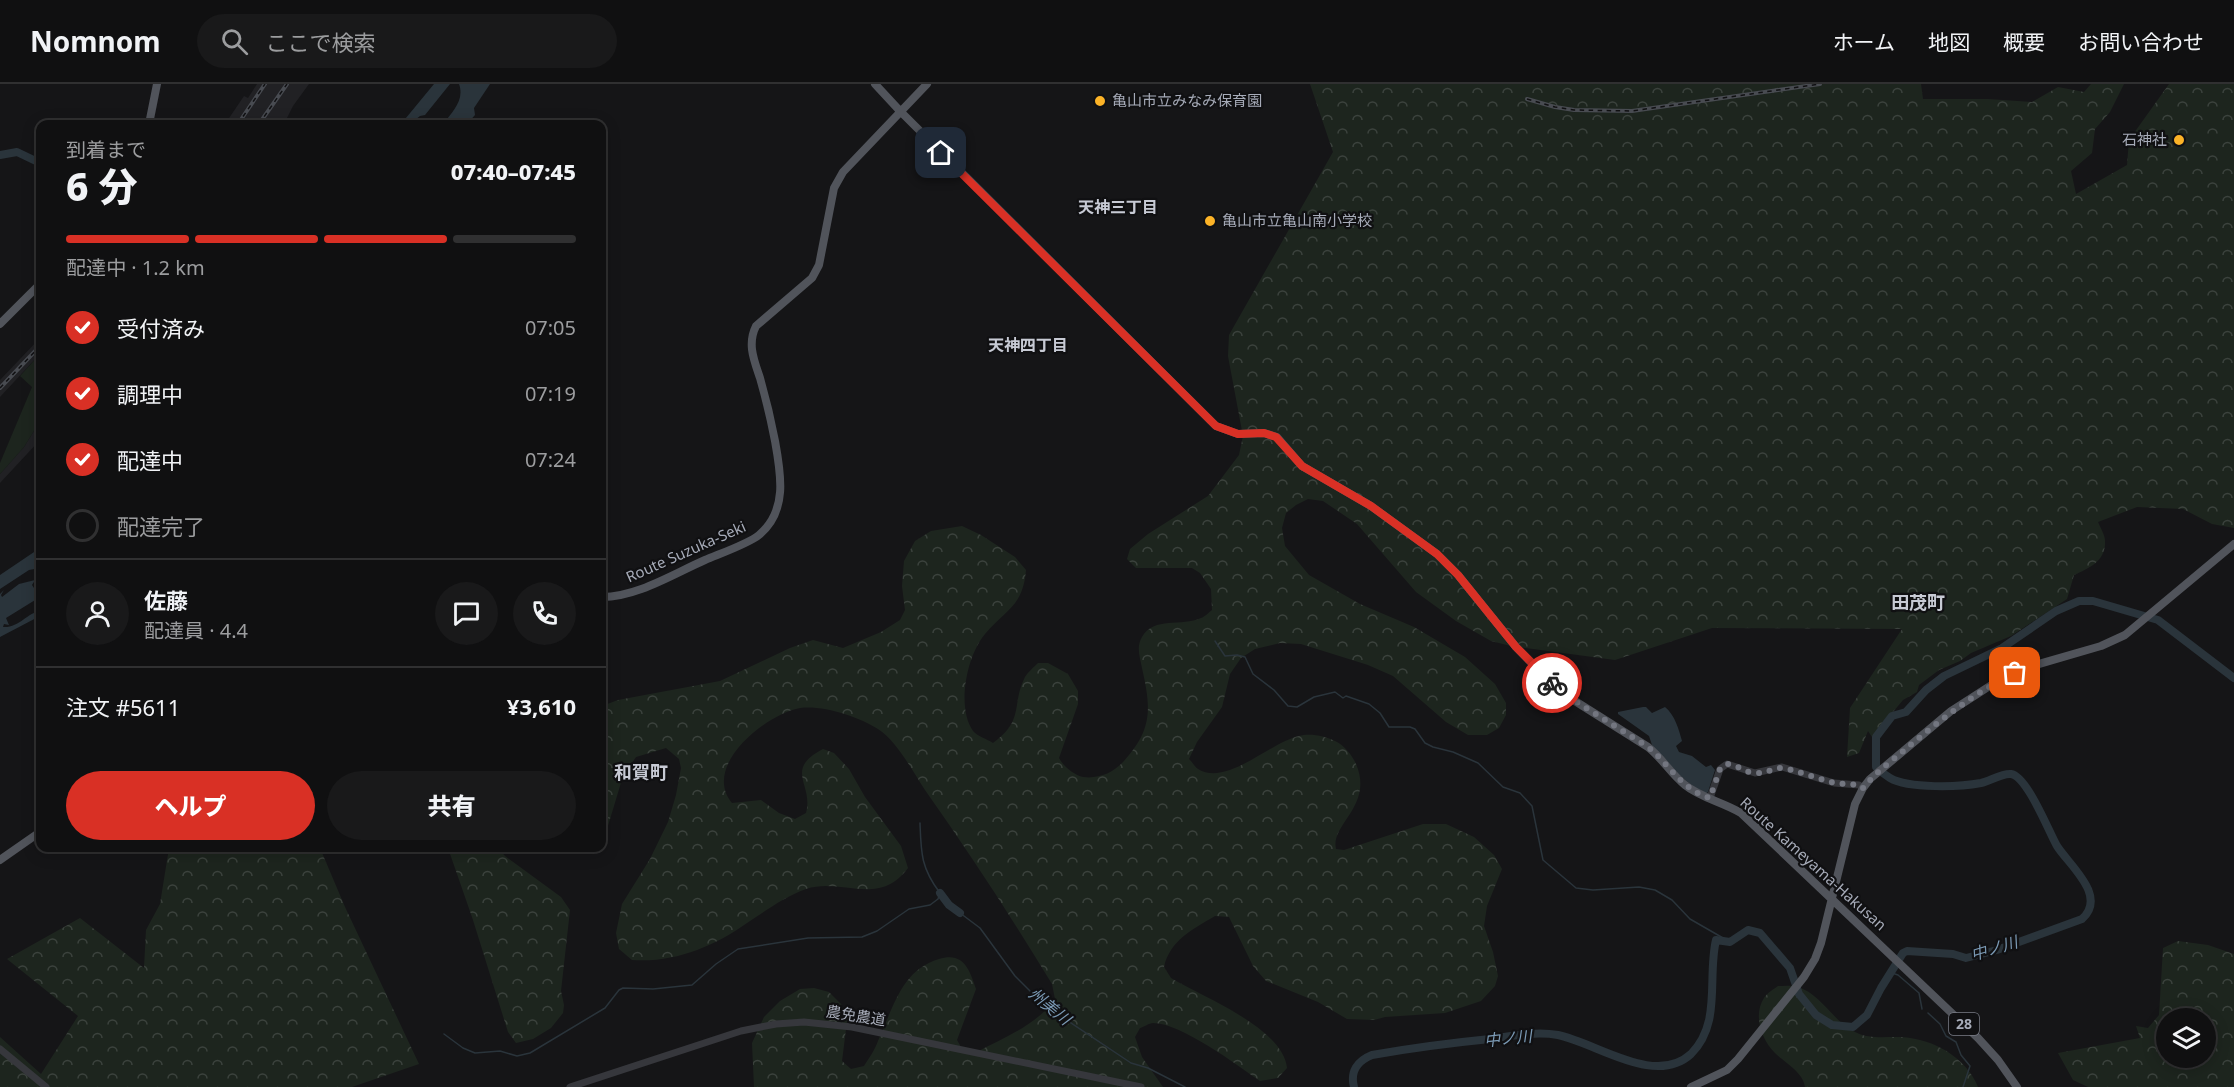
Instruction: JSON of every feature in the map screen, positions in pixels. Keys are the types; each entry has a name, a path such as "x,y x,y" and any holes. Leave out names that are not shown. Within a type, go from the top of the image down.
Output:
{"main road":[{"path":"150,120 158,84"},
{"name":"Route Kameyama-Hakusan","path":"875,84 1216,426 1238,434 1264,433 1276,437 1302,466 1371,506 1437,554 1458,575 1516,647 1559,691 1640,742 1658,756 1685,786 1741,813 1978,1038 1998,1060 2017,1087"},
{"name":"Route Suzuka-Seki","path":"606,597 637,590 758,536 774,518 780,499 782,477 768,404 752,350 751,336 756,326 812,278 819,265 834,188 843,172 927,84"},
{"path":"0,324 36,288"},
{"path":"1691,1087 1727,1070 1804,977 1821,943 1855,804 1863,788 1875,774 1951,711 1996,682 2025,669 2101,646 2125,635 2234,544"},
{"path":"0,860 36,835"}],"street":[{"path":"1710,798 1720,769 1726,764 1755,773 1778,767 1785,768 1834,783 1859,785 1863,788"},
{"name":"農免農道","path":"570,1087 741,1031 776,1024 804,1022 852,1027 1141,1087"},
{"path":"0,1049 46,1087"}],"shaded area":[{"path":"257,84 309,84 286,120 228,120 244,96 248,98"},
{"path":"434,84 450,84 425,115 415,120 404,120"},
{"path":"459,84 490,84 474,108 475,115 471,120 446,120 459,101"},
{"path":"36,342 36,358 0,397 0,380"},
{"path":"36,428 36,444 0,483 0,474 24,447"},
{"path":"36,551 36,569 29,570 0,589 0,575"},
{"path":"35,580 32,585 36,588 36,599 6,618 9,625 4,624 3,627 14,625 36,612 36,618 0,637 0,594 4,590 2,597 19,584"},
{"path":"1643,707 1652,713 1665,707 1674,718 1682,741 1676,746 1679,752 1692,756 1706,767 1711,765 1715,770 1706,794 1675,772 1652,745 1649,736 1618,714 1618,712"}],"green space":[{"path":"1310,84 1921,84 1923,99 2032,102 2058,87 2084,92 2091,84 2124,84 2110,112 2095,129 2092,153 2071,171 2076,194 2127,165 2129,140 2169,84 2234,84 2234,528 2212,524 2183,509 2137,507 2098,522 2105,539 2103,554 2095,563 2074,575 2067,599 2011,636 1939,670 1919,685 1917,692 1903,700 1872,737 1868,731 1859,753 1847,757 1850,708 1902,629 1712,628 1615,660 1511,646 1491,641 1456,621 1416,592 1357,524 1323,501 1308,499 1286,513 1282,528 1285,546 1309,575 1360,604 1414,627 1465,657 1495,684 1506,703 1506,715 1499,728 1487,735 1468,735 1446,722 1393,676 1368,665 1301,644 1280,643 1255,649 1241,658 1230,674 1222,707 1197,742 1189,759 1198,769 1209,773 1222,772 1248,762 1288,740 1303,735 1322,736 1338,743 1347,751 1356,764 1360,779 1360,791 1356,803 1339,831 1336,849 1344,850 1423,824 1446,824 1474,837 1494,855 1502,869 1487,906 1484,926 1498,976 1495,986 1481,1001 1445,1013 1385,1017 1374,1020 1347,1019 1318,1002 1266,981 1253,966 1229,917 1215,916 1177,942 1171,949 1164,967 1171,978 1240,1015 1272,1040 1282,1053 1287,1068 1278,1078 1260,1081 1193,1037 1165,1025 1153,1023 1140,1028 1135,1037 1142,1057 1163,1087 754,1087 752,1043 764,1017 780,1001 800,989 814,988 829,992 841,1004 847,1021 842,1061 851,1069 864,1066 875,1048 900,992 907,981 926,964 948,957 960,960 968,969 976,989 957,1040 961,1047 977,1052 1029,1024 1048,1008 1055,999 1052,984 990,886 892,741 878,729 861,720 820,708 800,708 786,712 755,731 742,744 731,758 725,773 725,789 732,803 761,800 779,813 795,819 806,813 806,794 802,778 805,764 823,749 834,753 849,769 865,797 901,846 908,868 897,880 872,889 819,886 806,889 783,900 734,932 707,946 663,959 632,960 619,949 616,933 622,904 650,859 668,822 681,768 679,759 666,748 636,757 623,776 606,829 606,704 618,700 720,681 790,648 813,640 843,648 881,632 900,620 905,610 902,586 904,561 915,541 931,531 962,526 981,535 1015,557 1026,570 1017,600 985,634 973,655 966,681 965,709 973,731 993,743 1003,735 1010,727 1016,712 1025,677 1038,663 1048,663 1068,674 1078,691 1078,704 1059,758 1061,761 1066,767 1083,777 1100,776 1120,765 1140,739 1147,718 1147,695 1139,652 1142,637 1154,626 1194,621 1204,617 1212,610 1211,589 1200,573 1192,568 1136,568 1127,559 1130,549 1148,534 1208,496 1239,455 1243,436 1228,356 1229,335 1333,152"},
{"path":"36,358 36,428 24,447 0,474 0,463 32,387 20,376"},
{"path":"168,852 322,852 419,1064 352,1087 0,1087 0,1037 41,1074 78,1016 7,959 80,918 144,968 146,930 160,904"},
{"path":"449,852 502,852 561,897 570,910 561,991 563,1013 551,1028 533,1039 516,1043 508,1032"},
{"path":"2178,941 2208,945 2234,954 2234,1087 2088,1087 2073,1080 2058,1053 2140,1038 2136,1026 2148,1028 2156,1019 2156,1068 2216,1068 2216,1008 2159,1008 2163,948"},
{"path":"1778,986 1792,986 1805,990 1820,1001 1840,1022 1862,1035 1910,1038 1941,1048 1967,1069 1978,1087 1805,1087 1797,1072 1770,1047 1760,1027 1759,1012 1764,998"}],"waterway":[{"path":"0,155 17,152 36,161"},
{"name":"中ノ川","path":"1354,1087 1353,1077 1356,1068 1362,1060 1372,1055 1532,1034 1550,1034 1573,1039 1643,1065 1661,1066 1677,1063 1691,1054 1701,1042 1707,1028 1712,1000 1716,940 1730,942 1748,930 1760,933 1790,968 1799,994 1816,1015 1832,1025 1853,1027 1867,1015 1903,953 1907,951 1953,954 1966,958 1997,950 2082,919 2089,910 2091,901 2084,881 2057,846 2037,806 2017,777 2007,774 1972,784 1922,785 1899,782 1876,767 1876,737 1892,716 1906,712 1926,690 1944,676 2002,648 2056,611 2079,601 2093,601 2158,620 2234,678"},
{"path":"1215,641 1225,656 1245,657 1253,674 1274,690 1288,706 1297,707 1314,697 1335,692 1343,698 1346,696 1369,704 1380,713 1389,727 1415,729 1425,743 1478,763 1503,787 1520,793 1532,806 1543,860 1576,888 1593,890 1639,887 1655,890 1672,900 1690,919 1730,942"},
{"path":"444,1034 463,1048 475,1053 500,1051 517,1056 530,1053 605,1008 623,988 653,989 692,985 738,949 808,938 862,937 877,931 909,909 930,905 938,899 940,893 929,876 923,860 920,823"},
{"name":"州美川","path":"940,893 949,905 960,913"},
{"name":"州美川","path":"960,913 980,928 1015,976 1044,1005 1131,1063 1148,1068 1185,1087"},
{"path":"1892,973 1898,975 1919,993 1922,1009"},
{"path":"1928,1013 1940,1024 1946,1036 1956,1042 1961,1055 1970,1066 1963,1087"}],"railway":[{"path":"241,120 265,84"},
{"path":"262,120 287,84"},
{"path":"1527,99 1574,110 1632,111 1820,84"},
{"path":"0,388 36,350"}],"way so far":[{"path":"1552,683 1559,691 1648,747 1685,786 1710,798 1720,769 1726,764 1755,773 1782,767 1834,783 1859,785 1863,788 1875,774 1951,711 1996,682 2015,673"}],"place":[{"name":"亀山市立みなみ保育園","path":"1100,101"},
{"name":"石神社","path":"2179,140"},
{"name":"亀山市立亀山南小学校","path":"1210,221"}],"district":[{"name":"天神三丁目","path":"1118,207"},
{"name":"天神四丁目","path":"1028,345"},
{"name":"田茂町","path":"1918,603"},
{"name":"和賀町","path":"641,773"}],"route":[{"path":"941,153 1216,426 1238,434 1264,433 1276,437 1302,466 1371,506 1437,554 1458,575 1516,647 1552,683"}]}
